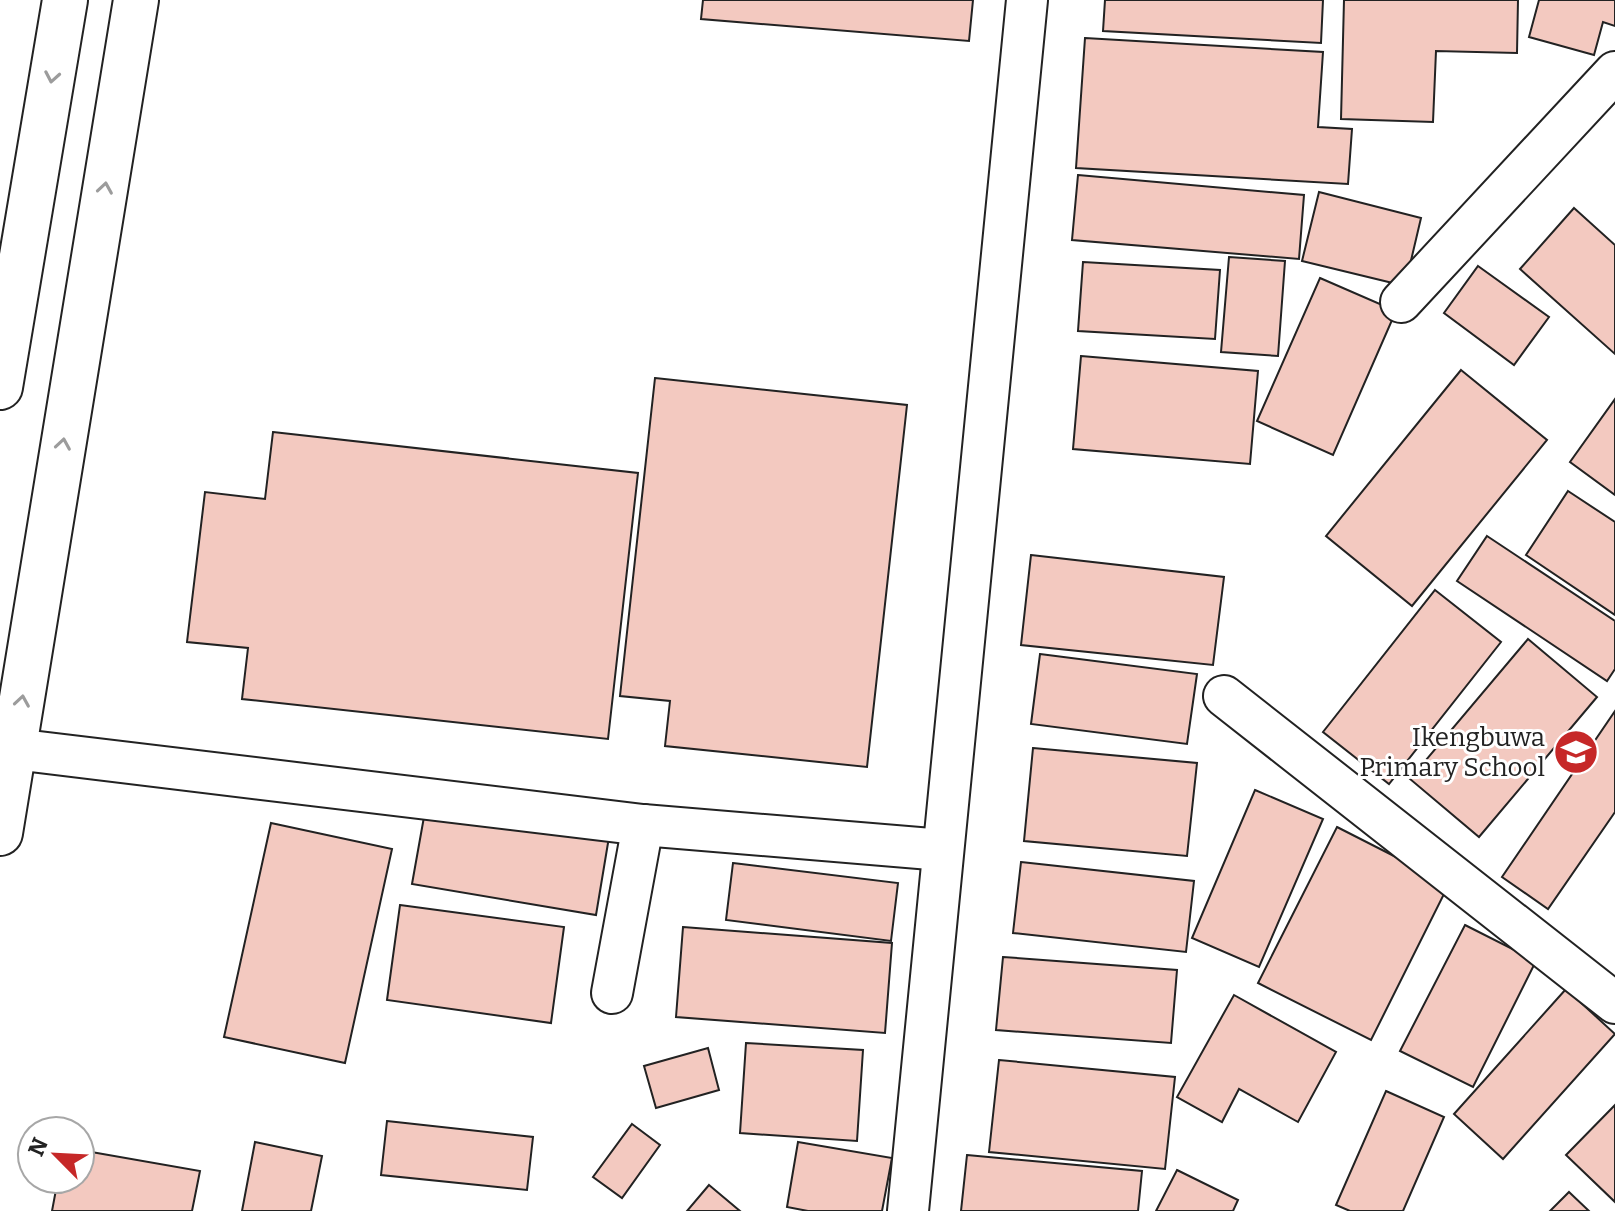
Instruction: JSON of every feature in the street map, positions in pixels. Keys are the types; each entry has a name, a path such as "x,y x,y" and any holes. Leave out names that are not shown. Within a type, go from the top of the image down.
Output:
{"main road":[{"path":"0,387 64,9 134,9 0,833"}],"street":[{"path":"908,1211 1027,0"},
{"path":"1401,302 1615,72"},
{"path":"1224,696 1615,1003"},
{"path":"14,749 643,825 943,850"},
{"path":"612,993 643,825"}],"building":[{"path":"703,0 973,0 969,41 701,19"},
{"path":"1105,0 1323,0 1321,43 1103,31"},
{"path":"1344,0 1518,0 1517,53 1436,51 1433,122 1341,119"},
{"path":"1539,0 1615,0 1615,26 1603,22 1594,55 1529,37"},
{"path":"1085,38 1323,52 1318,127 1352,129 1348,184 1076,168"},
{"path":"1078,175 1304,195 1299,259 1072,240"},
{"path":"1319,192 1421,218 1405,286 1302,261"},
{"path":"1574,208 1615,245 1615,354 1520,269"},
{"path":"1229,257 1285,261 1278,356 1221,352"},
{"path":"1083,262 1220,270 1215,339 1078,331"},
{"path":"1478,266 1549,317 1514,365 1444,313"},
{"path":"1320,278 1396,311 1333,455 1257,421"},
{"path":"1081,356 1258,371 1250,464 1073,449"},
{"path":"1461,370 1547,440 1412,606 1326,536"},
{"path":"655,378 907,405 867,767 665,746 670,701 620,696"},
{"path":"1615,399 1615,495 1570,462"},
{"path":"273,432 638,473 608,739 242,699 248,648 187,642 205,492 265,499"},
{"path":"1568,491 1615,522 1615,615 1526,555"},
{"path":"1487,536 1615,621 1615,669 1607,681 1457,581"},
{"path":"1031,555 1224,577 1213,665 1021,645"},
{"path":"1435,590 1501,642 1389,784 1323,732"},
{"path":"1528,639 1597,697 1479,837 1410,779"},
{"path":"1040,654 1197,674 1187,744 1031,724"},
{"path":"1615,711 1615,812 1548,909 1502,877"},
{"path":"1033,748 1197,763 1187,856 1024,841"},
{"path":"1255,790 1323,819 1259,967 1192,938"},
{"path":"427,800 610,831 596,915 412,884"},
{"path":"271,823 392,849 345,1063 224,1037"},
{"path":"1337,827 1449,884 1371,1040 1258,983"},
{"path":"1021,862 1194,881 1186,952 1013,933"},
{"path":"733,863 898,883 891,941 726,920"},
{"path":"400,905 564,927 551,1023 387,1000"},
{"path":"1465,925 1536,961 1473,1087 1400,1051"},
{"path":"683,927 892,943 885,1033 676,1017"},
{"path":"1003,957 1177,970 1171,1043 996,1030"},
{"path":"1566,989 1615,1034 1503,1159 1454,1114"},
{"path":"1234,995 1336,1052 1298,1122 1239,1089 1222,1122 1177,1097"},
{"path":"746,1043 863,1050 857,1141 740,1133"},
{"path":"708,1048 719,1090 656,1108 644,1066"},
{"path":"999,1060 1175,1077 1165,1169 989,1152"},
{"path":"1386,1091 1444,1117 1403,1211 1350,1211 1336,1205"},
{"path":"1615,1105 1615,1202 1566,1155"},
{"path":"387,1121 533,1137 527,1190 381,1175"},
{"path":"632,1124 660,1145 622,1198 593,1177"},
{"path":"255,1142 322,1156 311,1211 242,1211"},
{"path":"798,1142 892,1158 882,1211 808,1211 787,1207"},
{"path":"96,1153 200,1171 192,1211 52,1211 55,1195 96,1195"},
{"path":"967,1155 1142,1171 1138,1211 961,1211"},
{"path":"1177,1170 1238,1200 1233,1211 1156,1211"},
{"path":"709,1185 740,1211 687,1211"},
{"path":"1569,1192 1589,1211 1550,1211"}],"place":[{"name":"Ikengbuwa Primary School","path":"1576,752"}]}
